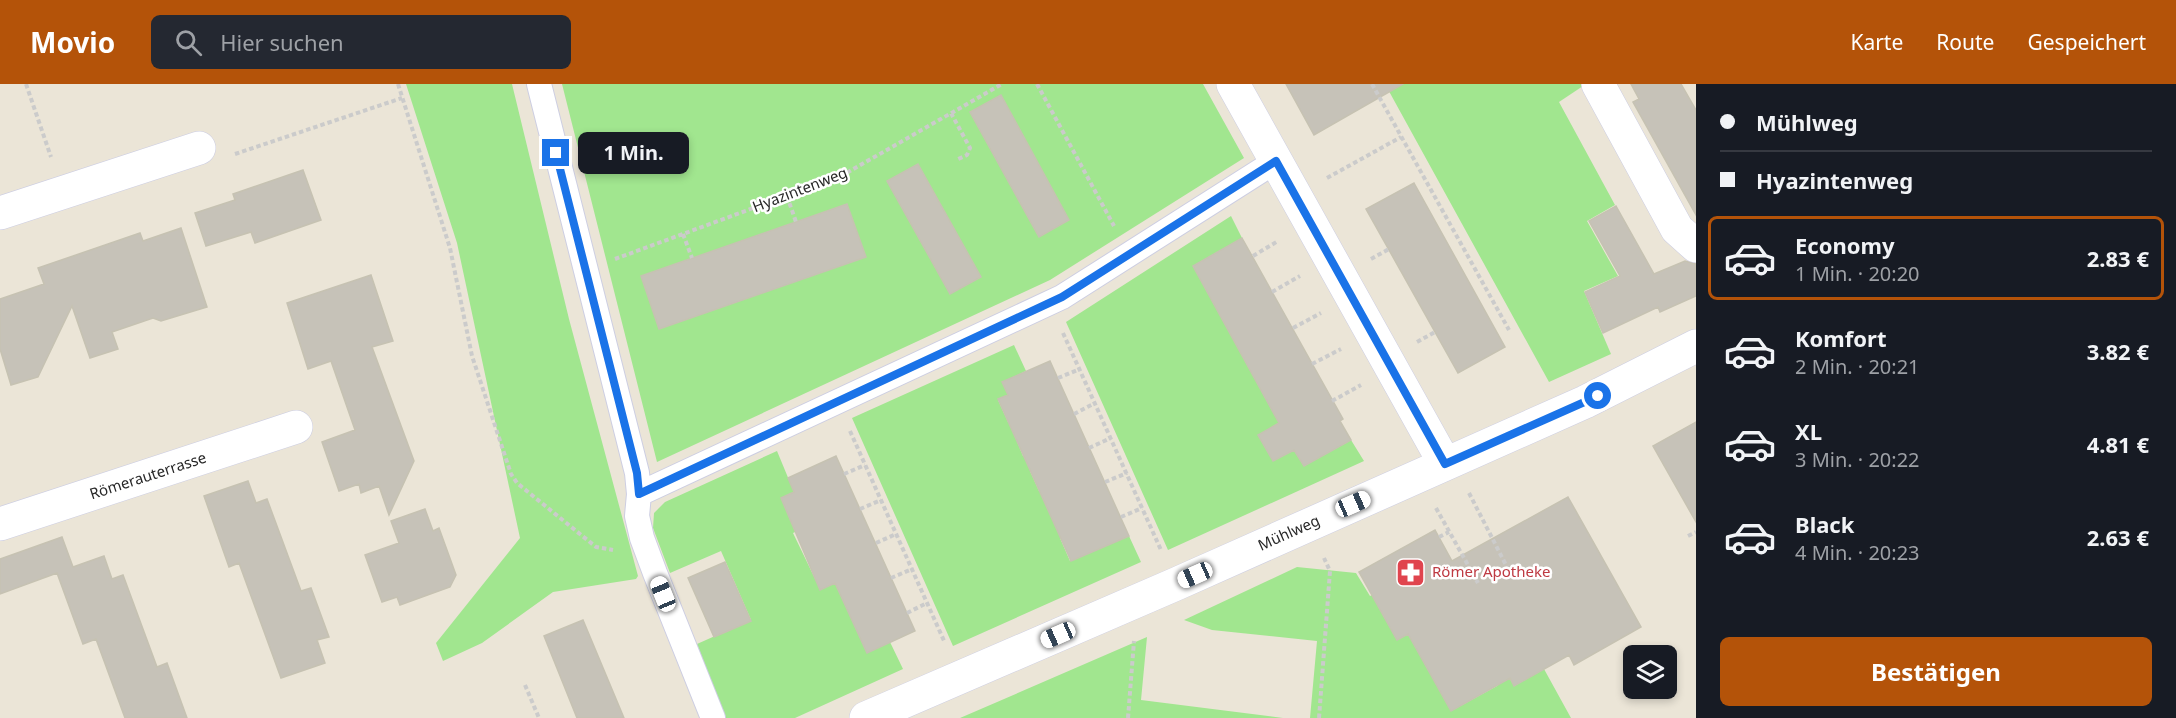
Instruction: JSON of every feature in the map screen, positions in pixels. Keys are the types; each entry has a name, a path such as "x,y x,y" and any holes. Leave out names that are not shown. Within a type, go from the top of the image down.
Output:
{"street":[{"path":"1233,84 1296,197 1438,467"},
{"path":"1598,84 1677,229 1696,246"},
{"path":"0,213 199,148"},
{"name":"Mühlweg","path":"866,718 1176,584 1602,394 1696,346"},
{"name":"Römerauterrasse","path":"0,524 296,427"}],"lane":[{"path":"539,84 637,473 639,494 637,516 646,550 713,718"},
{"path":"639,494 1050,303 1276,161"}],"path":[{"path":"27,84 63,192"},
{"path":"398,84 450,248 472,356 511,474 517,483 597,547 620,551"},
{"name":"Hyazintenweg","path":"586,269 843,175 1002,84"},
{"path":"1037,84 1130,254"},
{"path":"1372,84 1509,330"},
{"path":"199,148 214,158 222,158 402,98"},
{"path":"951,113 970,148 967,155 956,160"},
{"path":"1296,197 1401,137"},
{"path":"787,196 796,222"},
{"path":"683,234 692,258"},
{"path":"1050,303 1176,584"},
{"path":"1058,378 1080,369"},
{"path":"837,403 960,678"},
{"path":"1074,414 1095,403"},
{"path":"1089,448 1111,438"},
{"path":"844,474 865,465"},
{"path":"1438,467 1449,532 1478,583"},
{"path":"1438,467 1507,567"},
{"path":"1105,482 1126,473"},
{"path":"860,509 881,500"},
{"path":"1121,517 1142,508"},
{"path":"1310,524 1330,571 1319,718"},
{"path":"1439,537 1449,532"},
{"path":"1688,536 1696,532"},
{"path":"876,543 896,534"},
{"path":"891,578 912,569"},
{"path":"1128,718 1137,601"},
{"path":"907,613 927,603"},
{"path":"1313,682 1321,683"},
{"path":"525,685 539,718"}],"green space":[{"path":"406,84 512,84 569,319 638,576 636,579 553,592 482,643 443,661 436,643 520,538 457,243"},
{"path":"562,84 1203,84 1244,158 1050,280 657,462"},
{"path":"1385,84 1586,84 1559,102 1615,205 1587,221 1618,276 1584,291 1611,354 1549,382"},
{"path":"1231,216 1242,238 1193,266 1279,423 1259,435 1273,461 1294,450 1304,466 1351,440 1364,461 1168,550 1066,322"},
{"path":"1014,345 1026,371 1003,382 1008,395 998,400 1008,422 1018,418 1014,434 1023,456 1034,452 1040,466 1030,471 1039,491 1049,487 1070,533 1060,538 1070,561 1129,536 1141,562 953,646 852,418"},
{"path":"777,451 794,492 781,498 810,525 793,533 820,589 836,582 890,642 903,669 795,718 725,718 697,644 751,620 721,551 670,573 653,528 654,513 665,502"},
{"path":"1297,567 1356,573 1370,596 1372,595 1397,640 1410,633 1451,711 1497,686 1508,675 1514,686 1544,669 1571,718 1310,718 1317,641 1212,630 1184,620"},
{"path":"1147,637 1141,700 1283,718 960,718"}],"building":[{"path":"1286,84 1403,84 1314,135"},
{"path":"1631,84 1681,84 1696,110 1696,215 1633,102 1639,99"},
{"path":"1001,95 1069,220 1039,237 970,112"},
{"path":"918,164 981,277 950,294 887,181"},
{"path":"303,170 321,220 255,243 251,232 206,246 195,213 235,200 233,194"},
{"path":"1414,183 1505,347 1458,373 1366,209"},
{"path":"847,204 866,257 659,329 641,276"},
{"path":"1616,206 1654,274 1685,261 1696,264 1696,296 1660,312 1658,307 1603,333 1585,292 1620,276 1589,221"},
{"path":"181,228 207,307 161,321 153,318 112,332 118,349 90,358 72,306 38,377 11,385 0,349 0,299 44,284 38,268 140,233 143,241"},
{"path":"1242,238 1343,419 1340,421 1351,440 1304,466 1294,450 1273,461 1258,435 1279,423 1193,266"},
{"path":"371,275 393,341 372,347 414,461 389,515 379,486 361,493 359,484 339,491 322,442 355,430 331,361 308,369 287,303"},
{"path":"1050,361 1129,536 1071,561 998,399 1008,395 1002,382"},
{"path":"1696,422 1696,522 1653,446"},
{"path":"836,456 915,631 867,653 835,583 820,590 781,498 794,492 788,478"},
{"path":"248,481 256,503 267,499 301,591 311,588 329,637 317,640 325,663 281,678 239,563 229,567 204,496"},
{"path":"1568,497 1641,627 1574,665 1569,655 1514,686 1510,678 1451,711 1408,634 1397,640 1359,572 1435,530 1452,561"},
{"path":"425,509 433,531 439,528 456,575 450,587 400,605 397,597 382,602 365,555 399,543 391,521"},
{"path":"62,537 73,567 104,556 112,579 123,575 157,667 167,663 187,718 125,718 96,639 83,644 57,573 0,594 0,559"},
{"path":"725,562 751,621 714,637 688,578"},
{"path":"583,620 624,718 577,718 544,636"}],"place":[{"name":"Römer Apotheke","path":"1411,572"}],"route":[{"path":"556,153 637,473 639,494 1062,297 1276,161 1445,464 1598,396"}]}
